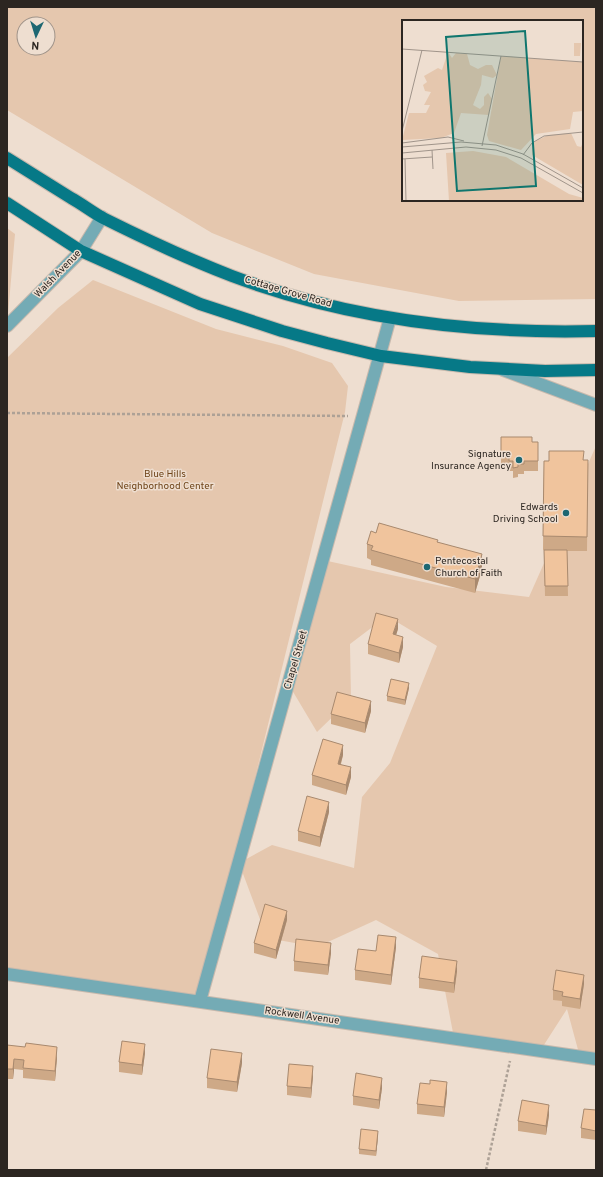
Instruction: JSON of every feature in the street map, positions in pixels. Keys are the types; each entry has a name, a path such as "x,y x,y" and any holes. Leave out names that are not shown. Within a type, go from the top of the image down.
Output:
{"main road":[{"name":"Cottage Grove Road","path":"7,158 102,217 189,259 233,276 333,306 390,318 469,327 562,332 596,331"},
{"path":"7,203 82,251 200,304 327,344 380,356 470,367 545,371 596,370"}],"street":[{"name":"Walsh Avenue","path":"7,326 82,251 102,217"},
{"name":"Chapel Street","path":"200,1001 364,416 390,318"},
{"path":"498,368 596,405"},
{"name":"Rockwell Avenue","path":"7,974 596,1059"}],"path":[{"path":"7,413 364,416"},
{"path":"486,1170 513,1047"}],"green space":[{"path":"7,7 596,7 596,299 459,301 314,274 212,233 7,110"},
{"path":"7,228 15,234 7,326"},
{"name":"Blue Hills Neighborhood Center","path":"93,280 216,329 283,346 332,363 348,386 345,412 200,1001 7,974 7,358 58,308"},
{"path":"596,446 596,1059 580,1057 567,1009 540,1051 454,1038 438,954 376,920 317,947 267,938 239,863 272,845 354,868 362,797 390,763 437,646 387,616 350,644 351,699 317,732 289,685 323,560 446,587 529,597"}],"building":[{"path":"501,437 532,437 532,442 538,442 538,461 524,461 524,464 518,464 518,467 513,468 513,461 509,461 509,457 501,457"},
{"name":"Edwards Driving School","path":"549,451 584,451 583,460 588,460 587,537 543,536 544,461 549,461"},
{"path":"379,523 438,540 437,542 482,554 475,579 371,550 373,546 367,544 371,531 376,533"},
{"path":"544,550 567,550 568,586 545,586"},
{"path":"376,613 398,619 393,634 403,637 399,653 368,644"},
{"path":"391,679 409,683 405,700 387,696"},
{"path":"337,692 371,701 365,723 331,714"},
{"path":"323,739 343,745 338,764 351,767 346,785 312,775"},
{"path":"307,796 329,802 320,837 298,831"},
{"path":"265,904 287,911 276,950 254,943"},
{"path":"378,935 396,937 391,975 355,970 358,949 376,951"},
{"path":"296,939 331,943 328,965 294,961"},
{"path":"422,956 457,961 454,983 419,978"},
{"path":"556,970 584,975 580,999 562,996 563,992 553,990"},
{"path":"122,1041 145,1044 142,1065 119,1062"},
{"path":"26,1043 57,1047 55,1071 23,1068 24,1060 14,1059 13,1069 7,1069 7,1045 25,1047"},
{"path":"211,1049 242,1053 237,1082 207,1078"},
{"path":"289,1064 313,1066 311,1088 287,1086"},
{"path":"356,1073 382,1078 379,1100 353,1096"},
{"path":"430,1080 447,1082 444,1107 417,1104 420,1083 430,1084"},
{"path":"522,1100 549,1105 546,1126 518,1121"},
{"path":"584,1109 596,1110 596,1131 581,1128"},
{"path":"361,1129 378,1131 376,1151 359,1149"}],"place":[{"name":"Signature Insurance Agency","path":"519,460"},
{"name":"Edwards Driving School","path":"566,513"},
{"name":"Pentecostal Church of Faith","path":"427,567"}]}
